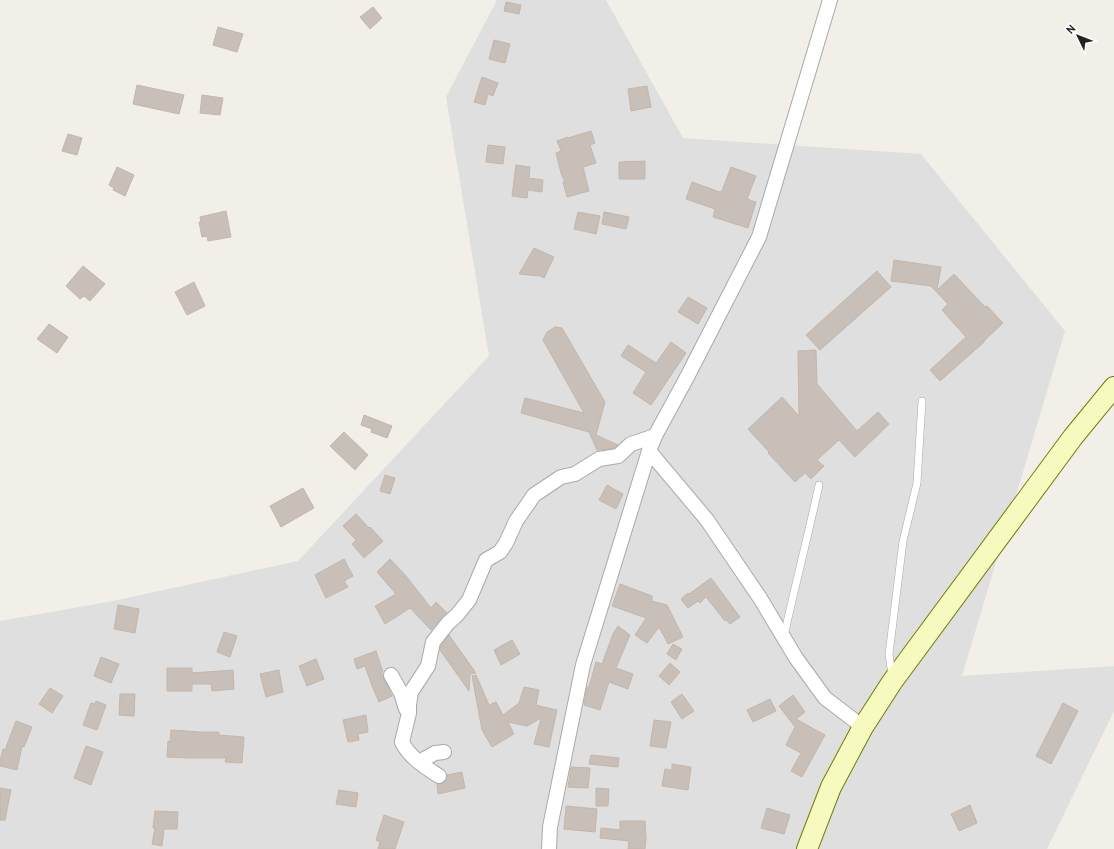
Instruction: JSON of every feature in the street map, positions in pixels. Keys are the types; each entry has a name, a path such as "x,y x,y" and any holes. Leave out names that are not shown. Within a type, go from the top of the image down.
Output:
{"main road":[{"path":"807,849 831,787 863,727 892,682 1073,437 1114,387"}],"street":[{"path":"549,849 550,827 583,665 649,451 655,436 759,237 830,0"},
{"path":"406,694 411,692 428,666 433,642 468,600 486,560 500,552 506,544 516,521 534,495 561,477 575,474 599,459 618,456 631,444 655,436"},
{"path":"649,451 707,520 760,598 796,658 825,698 863,727"},
{"path":"391,675 406,694 408,717 402,742 405,749 419,762 439,776"},
{"path":"419,762 427,756 444,752"}],"lane":[{"path":"892,682 889,654 903,541 917,483 922,401"},
{"path":"784,638 819,485"}],"shaded area":[{"path":"497,0 606,0 683,138 921,154 1065,331 962,676 1114,666 1114,711 1047,849 0,849 0,621 113,601 298,561 489,356 446,97"}],"building":[{"path":"506,2 521,5 519,14 504,11"},
{"path":"373,7 382,18 370,29 360,17"},
{"path":"218,27 243,34 237,52 213,45"},
{"path":"494,40 510,44 505,63 489,59"},
{"path":"482,77 498,83 493,96 488,94 485,105 474,102"},
{"path":"137,85 184,95 179,114 133,104"},
{"path":"647,86 651,107 631,111 628,89"},
{"path":"202,95 223,98 220,115 200,113"},
{"path":"591,131 595,143 590,145 596,163 583,167 589,191 567,197 563,182 565,182 556,153 561,151 557,141"},
{"path":"68,134 82,138 77,155 62,151"},
{"path":"488,145 505,147 503,164 486,162"},
{"path":"645,161 645,179 619,179 619,162"},
{"path":"516,165 530,167 529,178 543,180 542,192 528,190 527,198 512,196"},
{"path":"117,167 134,175 125,196 113,190 114,188 109,185"},
{"path":"731,167 756,176 747,199 756,202 748,228 713,217 715,209 686,199 692,182 720,192 722,191"},
{"path":"226,211 231,237 208,241 207,236 202,237 199,222 201,222 200,217"},
{"path":"578,212 600,216 596,234 574,229"},
{"path":"604,212 629,217 626,229 602,224"},
{"path":"534,248 554,257 544,278 540,276 519,274"},
{"path":"894,260 941,267 937,290 954,274 985,307 987,306 1003,323 940,381 930,370 966,337 942,310 948,304 931,286 891,281"},
{"path":"83,266 105,284 90,301 84,296 80,299 66,286"},
{"path":"877,271 891,287 820,350 806,335"},
{"path":"194,282 205,306 187,315 175,292"},
{"path":"688,297 707,308 698,324 678,312"},
{"path":"49,324 68,337 57,353 37,339"},
{"path":"555,327 562,328 605,402 596,435 618,445 614,448 597,450 589,432 521,413 525,398 584,413 543,340 547,332"},
{"path":"671,342 686,353 651,405 633,393 646,372 621,356 628,345 656,363"},
{"path":"816,350 817,384 857,431 878,412 889,424 855,457 839,440 817,460 824,466 811,479 805,473 795,482 748,429 782,397 799,416 798,351"},
{"path":"364,415 392,426 387,438 371,432 372,429 361,425"},
{"path":"344,432 368,455 355,470 330,446"},
{"path":"385,475 395,478 390,494 380,491"},
{"path":"607,485 623,494 616,509 599,500"},
{"path":"303,488 314,508 281,527 270,506"},
{"path":"356,514 383,541 364,558 352,544 356,540 343,526"},
{"path":"344,559 353,576 344,581 348,587 326,598 315,575"},
{"path":"390,559 406,576 431,608 436,602 447,613 431,630 410,608 385,624 375,606 396,594 377,572"},
{"path":"711,578 740,617 730,624 726,620 725,621 706,597 700,603 698,601 688,608 681,599"},
{"path":"620,584 652,596 652,601 667,605 683,637 668,644 659,627 647,643 635,635 646,618 612,606"},
{"path":"118,605 139,609 135,633 114,629"},
{"path":"618,626 630,635 616,668 633,674 628,689 609,682 600,710 584,705 587,687 589,687 596,662 602,664 613,634"},
{"path":"224,632 237,636 230,657 217,652"},
{"path":"449,635 476,673 470,674 469,691 440,650 441,646"},
{"path":"512,640 520,654 501,665 494,650"},
{"path":"673,644 682,649 676,660 667,654"},
{"path":"376,651 383,672 381,673 392,696 379,702 365,666 357,669 354,659"},
{"path":"101,657 119,664 111,683 94,676"},
{"path":"316,659 324,679 307,686 299,666"},
{"path":"670,663 680,672 669,685 659,676"},
{"path":"167,668 192,668 192,673 233,670 234,689 212,691 211,684 192,684 192,691 167,691"},
{"path":"279,670 283,692 266,697 260,674"},
{"path":"476,675 489,705 496,702 503,715 519,703 524,687 539,690 536,705 557,710 549,747 534,744 541,718 527,726 508,722 514,734 492,747 482,730 472,676"},
{"path":"50,688 63,696 52,713 39,704"},
{"path":"120,694 135,694 134,716 119,715"},
{"path":"682,694 694,711 682,719 671,702"},
{"path":"793,695 805,712 796,719 825,735 802,777 791,771 801,753 786,745 795,727 779,706"},
{"path":"770,699 776,711 753,722 747,710"},
{"path":"96,701 106,705 97,730 83,725 91,703 95,704"},
{"path":"1063,703 1078,711 1051,764 1036,756"},
{"path":"366,715 368,732 358,734 359,740 348,742 343,720"},
{"path":"654,720 671,722 666,748 650,746"},
{"path":"16,721 32,727 24,747 22,746 17,770 0,766 3,749 5,750"},
{"path":"171,730 219,732 219,735 244,737 242,763 225,762 226,758 167,757 168,741 170,742"},
{"path":"86,746 103,752 91,785 74,778"},
{"path":"591,755 619,758 618,767 589,764"},
{"path":"672,764 691,767 688,790 662,786 665,769 672,770"},
{"path":"571,767 590,768 588,788 568,787"},
{"path":"462,772 465,788 438,794 437,784 443,783 446,780 447,775"},
{"path":"0,788 11,790 5,820 0,820"},
{"path":"596,788 609,789 608,806 596,806"},
{"path":"339,790 358,793 356,807 336,804"},
{"path":"970,805 977,823 959,831 951,814"},
{"path":"566,806 597,809 595,832 564,829"},
{"path":"767,808 790,815 784,834 761,828"},
{"path":"155,811 178,812 177,829 164,829 162,846 152,844 155,828 153,828"},
{"path":"384,815 404,822 395,849 378,849 380,842 376,840"},
{"path":"620,821 645,821 645,849 628,849 629,841 600,838 601,828 620,830"}]}
